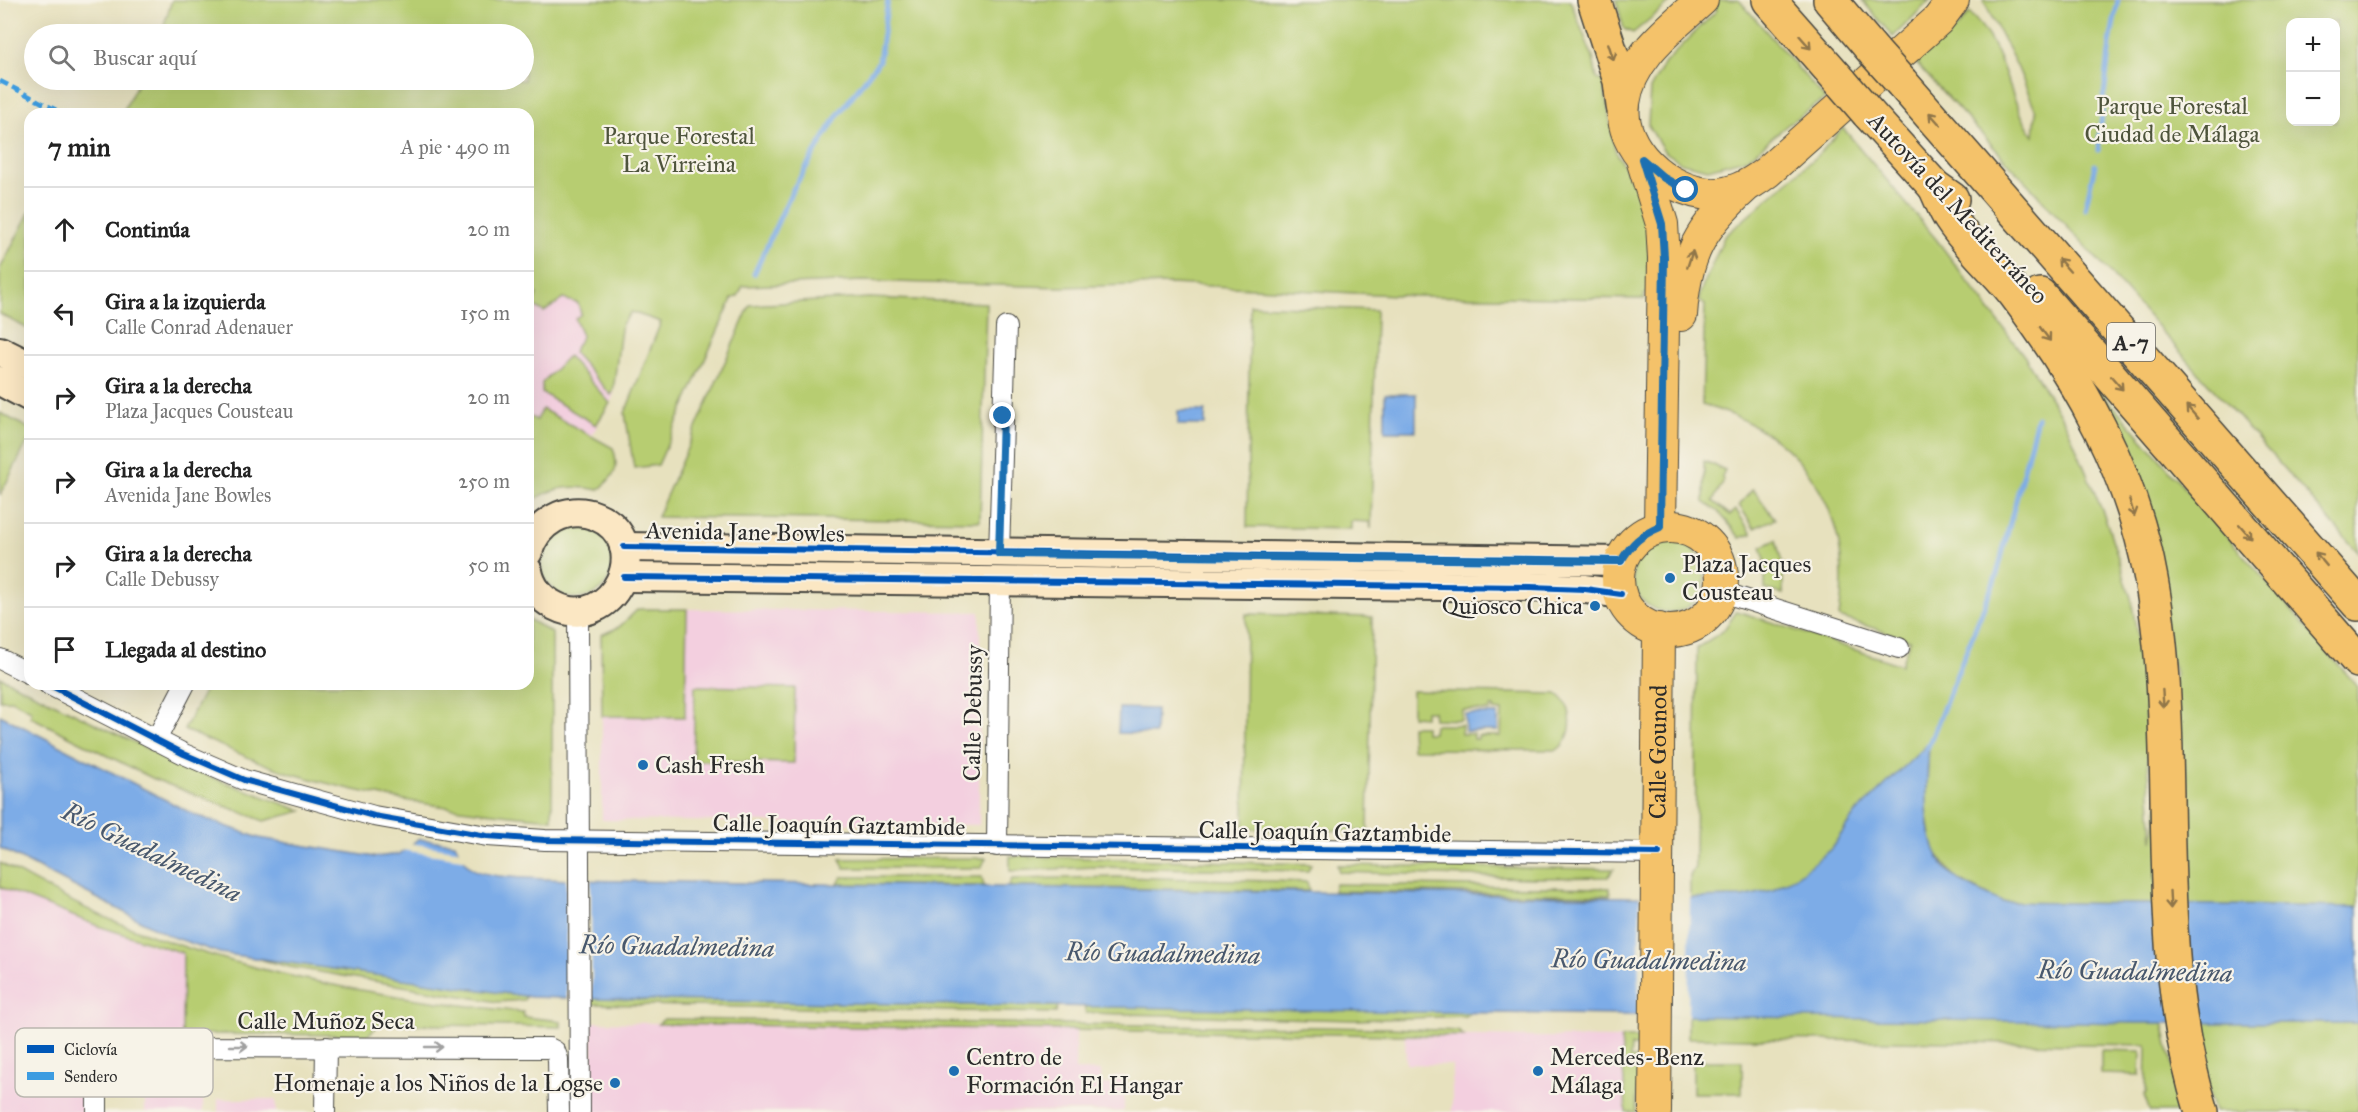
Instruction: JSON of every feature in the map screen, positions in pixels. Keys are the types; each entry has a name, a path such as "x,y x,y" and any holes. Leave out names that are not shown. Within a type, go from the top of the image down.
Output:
{"highway":[{"path":"1594,0 1620,81 1623,105"},
{"name":"Autovía del Mediterráneo","path":"1769,0 1935,187 1964,208 2358,661"},
{"name":"Autovía del Mediterráneo","path":"1830,0 2358,604"},
{"path":"1935,187 1950,218 2008,286 2049,340 2089,404 2111,450 2132,507 2151,578 2160,655 2167,841 2177,1008 2188,1067 2202,1112"}],"main road":[{"path":"1668,526 1662,224 1642,159 1629,136 1623,105 1637,66 1659,39 1702,0"},
{"path":"1668,526 1683,281 1694,249 1711,220 1744,188 1767,172 1938,20 1953,0"},
{"path":"1642,159 1664,178 1686,190 1711,194 1744,188"},
{"path":"0,351 24,363"},
{"path":"0,381 24,394"},
{"path":"534,539 546,522 568,512 584,512 607,521 619,536 624,547 626,562 624,577 603,602 578,612 561,609 549,603 534,584"},
{"path":"1668,526 1702,536 1721,562 1722,592 1711,612 1698,624 1670,630 1638,620 1627,608 1621,594 1621,561 1632,543 1644,534 1668,526"},
{"name":"Avenida Jane Bowles","path":"624,547 1000,567 1574,588 1621,594"},
{"name":"Avenida Jane Bowles","path":"624,577 1000,567 1621,561"},
{"name":"Calle Gounod","path":"1665,1038 1663,868 1676,666 1670,630"},
{"path":"1655,1112 1665,1038"},
{"path":"1665,1038 1670,1112"}],"street":[{"name":"Calle Debussy","path":"997,846 1000,567 1006,327"},
{"path":"1722,592 1899,648"},
{"path":"578,612 580,1112"},
{"path":"0,659 24,671"},
{"name":"Calle Joaquín Gaztambide","path":"60,690 156,740 244,780 374,816 487,836 578,848 997,846 1663,868"},
{"path":"156,740 181,690"},
{"name":"Calle Muñoz Seca","path":"213,1047 549,1048 555,1051 558,1059 559,1112"},
{"path":"326,1047 326,1112"}],"shaded area":[{"path":"534,293 631,311 623,324 620,336 612,384 614,395 592,435 542,409 537,420 534,419"},
{"path":"687,609 980,612 979,825 602,820 602,716 685,717"},
{"path":"0,887 149,944 183,953 182,1028 15,1028 15,1097 82,1097 82,1112 0,1112"},
{"path":"592,1022 1076,1030 1075,1070 1101,1071 1101,1084 1115,1084 1115,1076 1124,1076 1124,1111 593,1112"},
{"name":"Mercedes-Benz Málaga","path":"1405,1035 1621,1038 1626,1112 1452,1112 1452,1065 1406,1064"},
{"path":"145,1099 203,1099 203,1112 145,1112"},
{"path":"218,1099 276,1099 276,1112 218,1112"}],"green space":[{"name":"Parque Forestal La Virreina","path":"172,0 1570,0 1593,58 1597,79 1603,81 1615,150 1641,198 1649,235 1649,291 1644,295 1645,299 1416,296 1170,284 1061,287 862,281 743,286 738,296 732,299 658,465 634,468 625,413 661,322 631,312 622,324 611,395 573,352 582,336 575,319 581,314 578,303 563,299 544,312 534,306 537,294 534,293 534,108 125,108 134,90 534,90 534,24 164,24"},
{"path":"1616,0 1673,0 1633,33 1624,29"},
{"path":"1709,0 1739,0 1825,99 1792,121 1748,158 1708,169 1682,163 1664,151 1648,125 1650,89 1665,63 1717,10"},
{"path":"1862,0 1930,0 1893,37"},
{"name":"Parque Forestal Ciudad de Málaga","path":"1983,0 2358,0 2358,552 2109,272 1915,62 1958,27 1969,13 1982,26 1991,41 2024,121 2034,136 2036,111 2017,66"},
{"path":"1843,128 1936,239 2025,357 2067,426 2106,520 2131,598 2142,666 2153,842 2175,673 2092,381 2358,687 2358,907 2002,902 1955,878 1933,849 1926,803 1929,744 1855,814 1831,849 1797,876 1773,890 1743,897 1690,898 1690,876 1695,867 1697,648 1723,631 1737,611 1901,665 1910,640 1839,617 1842,579 1839,544 1830,511 1815,482 1794,457 1769,435 1738,418 1702,405 1705,305 1699,301 1700,293 1724,237 1820,153"},
{"path":"24,223 24,327 0,314 0,269"},
{"path":"869,298 986,303 980,521 657,517 750,305"},
{"path":"1250,305 1376,310 1371,529 1370,522 1351,521 1351,529 1247,527"},
{"path":"568,356 610,403 596,425 542,393 542,383"},
{"path":"542,409 613,448 616,467 609,480 599,490 580,487 562,488 534,500 534,419 537,420"},
{"path":"0,413 24,426 24,449 0,495"},
{"path":"1704,461 1725,470 1722,476 1723,482 1713,501 1730,515 1736,510 1752,534 1740,538 1720,513 1704,502"},
{"path":"1753,489 1775,519 1754,528 1739,505"},
{"path":"570,526 584,526 603,536 613,555 613,569 603,588 584,598 570,598 551,588 541,569 541,555 551,536"},
{"path":"1669,540 1689,546 1699,556 1705,576 1699,596 1689,606 1669,612 1649,606 1639,596 1633,576 1639,556 1649,546"},
{"path":"1776,540 1783,567 1783,594 1765,589 1765,560 1761,547"},
{"path":"638,609 687,609 685,717 602,716 601,635 619,627"},
{"path":"1246,614 1372,617 1368,831 1244,829"},
{"path":"534,622 552,633 552,819 452,808 355,790 277,769 184,730 205,690 534,690"},
{"path":"0,677 187,768 302,811 264,821 154,779 31,717 31,710 11,700 0,700"},
{"path":"695,686 795,688 794,763 693,761"},
{"path":"1412,691 1557,694 1563,699 1570,714 1570,730 1557,750 1412,749 1411,726 1425,726 1425,733 1433,733 1434,725 1462,725 1461,734 1474,734 1474,739 1478,739 1478,736 1501,736 1502,711 1494,710 1494,707 1491,707 1490,711 1462,710 1461,720 1434,719 1433,711 1425,711 1425,717 1412,716"},
{"path":"1010,856 1311,864 1308,871 1095,867 1010,871"},
{"path":"986,858 981,868 845,868 840,859"},
{"path":"0,863 106,918 219,958 370,992 523,1012 524,1017 561,1021 561,1027 380,1024 368,1035 213,1034 213,1028 182,1028 183,953 98,926 0,887"},
{"path":"1337,865 1614,869 1608,877 1531,878 1339,872"},
{"path":"842,877 982,877 984,886 838,884"},
{"path":"1118,877 1307,882 1309,891 1009,887 1012,879"},
{"path":"1335,884 1610,888 1610,895 1333,891"},
{"path":"255,958 526,996 524,1000 498,1002 290,967"},
{"path":"592,999 1058,1006 1056,1013 592,1004"},
{"path":"1084,1006 1472,1011 1466,1016 1354,1020 1086,1013"},
{"path":"1688,1014 2163,1022 2175,1076 2187,1112 2150,1112 2144,1095 2146,1093 2147,1045 1688,1038"},
{"path":"664,1019 1390,1028 1458,1031 1464,1036 658,1024"},
{"path":"2192,1022 2358,1023 2358,1112 2214,1112"},
{"path":"1621,1038 1638,1038 1638,1046 1631,1046 1630,1058 1638,1059 1636,1112 1626,1112"},
{"path":"2101,1050 2141,1051 2140,1075 2101,1074"},
{"path":"1693,1061 1742,1061 1742,1093 1693,1093"}],"water":[{"path":"1385,394 1416,394 1416,431 1385,431"},
{"path":"1178,411 1205,411 1205,425 1178,425"},
{"path":"1119,708 1156,709 1155,734 1118,733"},
{"path":"1465,714 1498,714 1498,731 1465,731"},
{"name":"Río Guadalmedina","path":"0,715 195,815 259,838 375,857 400,854 418,839 455,843 461,856 470,867 489,874 516,878 1690,898 1743,897 1773,890 1797,876 1831,849 1855,814 1929,743 1927,797 1930,835 1945,867 1957,879 2002,902 2358,907 2358,1023 2136,1023 531,997 220,953 170,936 0,848"}],"pier":[{"path":"409,843 462,851 468,860 401,850"},
{"path":"566,877 591,878 592,1002 567,1001"},
{"path":"1640,893 1690,895 1688,1017 1638,1016"}],"waterway":[{"path":"754,274 792,191 837,116 879,61 888,0"},
{"path":"2098,150 2110,43 2118,0"},
{"path":"2085,209 2095,165"},
{"path":"1927,749 1997,574 2037,418"}],"marked path":[{"path":"0,81 52,108"}],"cycle path":[{"path":"624,547 1621,561"},
{"path":"624,577 1530,587 1585,589 1621,594"},
{"path":"60,690 184,754 244,780 374,816 487,836 545,840 1659,853"}],"place":[{"name":"Plaza Jacques Cousteau","path":"1670,578"},
{"name":"Quiosco Chica","path":"1595,606"},
{"name":"Cash Fresh","path":"643,765"},
{"name":"Centro de Formación El Hangar","path":"954,1071"},
{"name":"Mercedes-Benz Málaga","path":"1538,1071"},
{"name":"Homenaje a los Niños de la Logse","path":"615,1083"}],"route":[{"path":"1003,416 999,554 1621,561 1632,543 1644,534 1660,527 1664,387 1664,258 1662,224 1642,159 1664,178 1686,190"}]}
